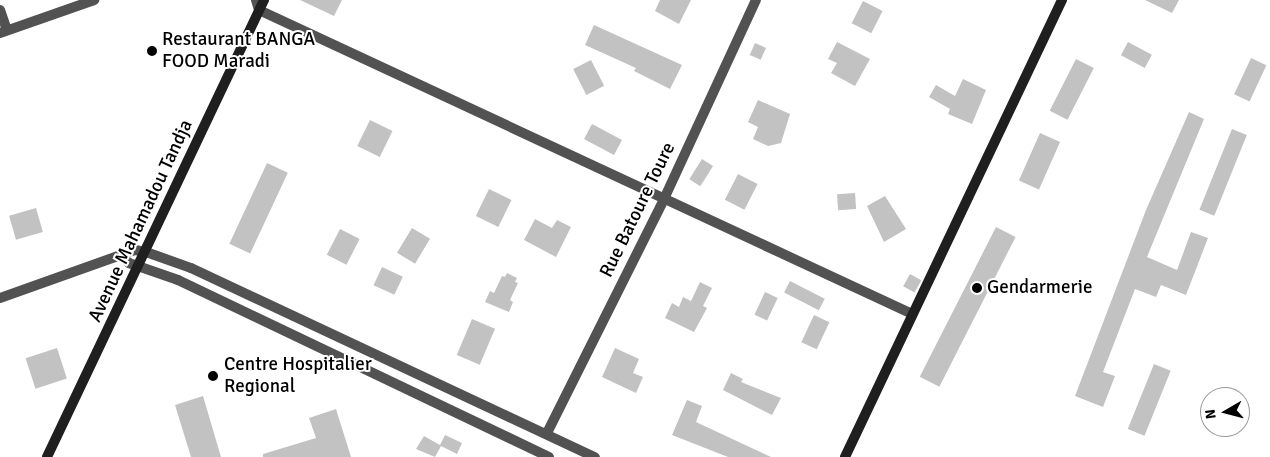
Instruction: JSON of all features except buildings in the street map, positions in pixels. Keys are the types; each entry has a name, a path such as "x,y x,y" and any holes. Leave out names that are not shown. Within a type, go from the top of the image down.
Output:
{"main road":[{"name":"Avenue Mahamadou Tandja","path":"47,457 140,265 258,5 264,0"},
{"path":"845,457 1062,0"}],"street":[{"path":"0,10 4,31 94,0"},
{"name":"Rue Batoure Toure","path":"547,433 664,200 756,0"},
{"path":"258,5 664,200 912,314"},
{"path":"0,298 135,250 146,252 175,261 277,307 453,392 547,433 595,457"},
{"path":"121,256 129,263 140,265 550,457"},
{"path":"267,324 277,307"}],"place":[{"name":"Restaurant BANGA FOOD Maradi","path":"152,51"},
{"name":"Gendarmerie","path":"977,288"},
{"name":"Centre Hospitalier Regional","path":"213,376"}]}
